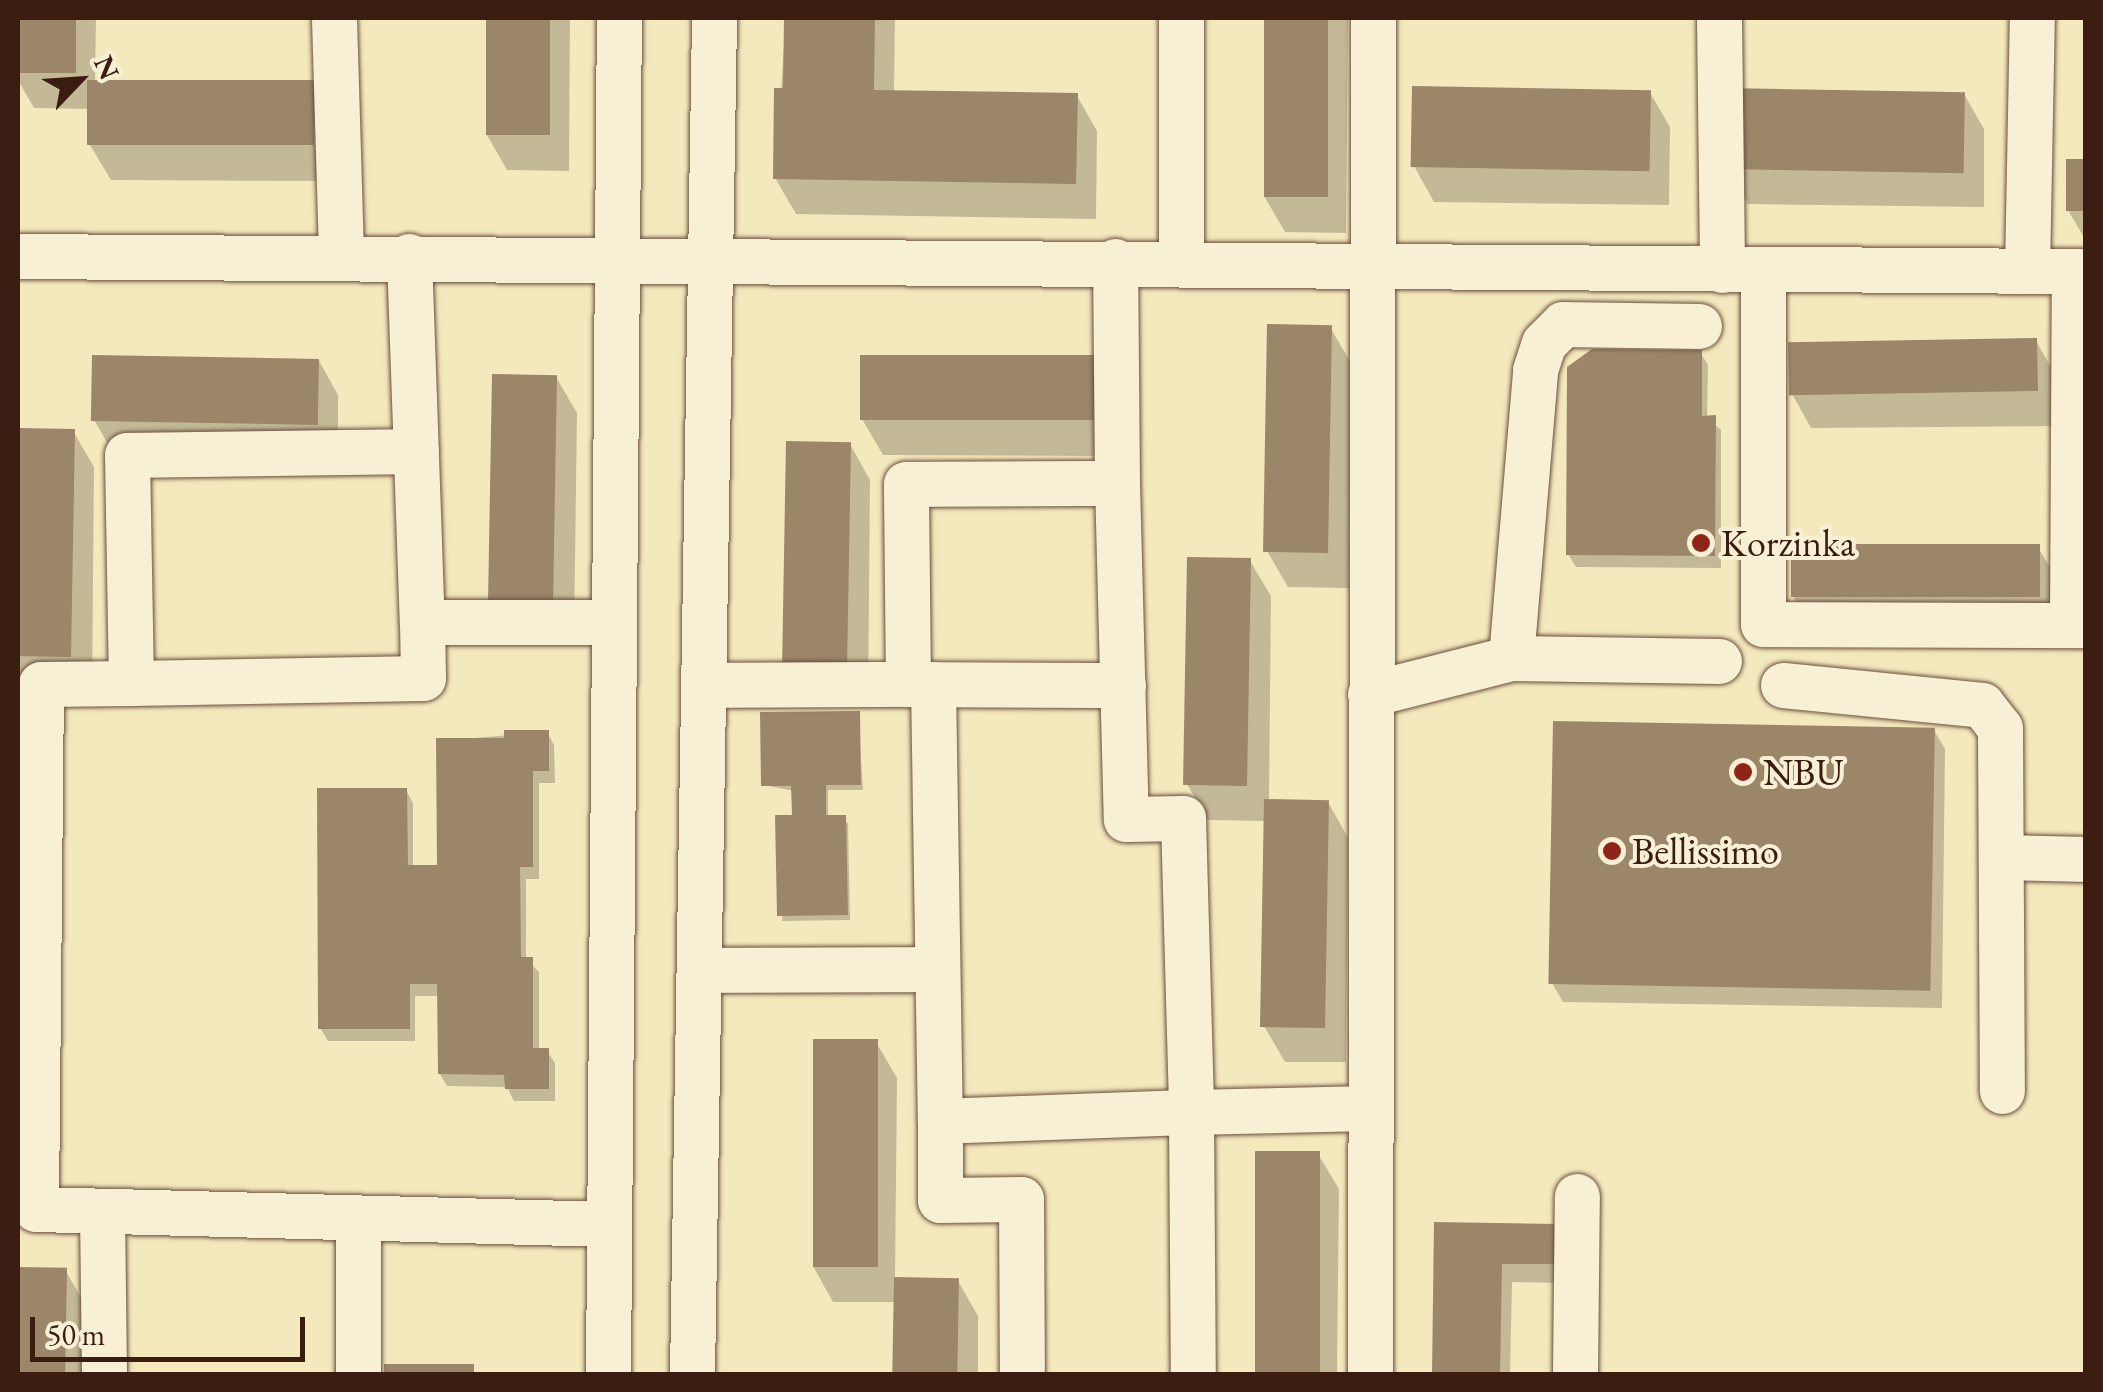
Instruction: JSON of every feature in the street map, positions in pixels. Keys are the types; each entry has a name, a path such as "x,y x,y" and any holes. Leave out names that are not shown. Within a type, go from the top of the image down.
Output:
{"street":[{"path":"334,18 342,257"},
{"path":"608,1374 614,257 619,18"},
{"path":"692,1374 714,18"},
{"path":"1181,18 1181,262"},
{"path":"1370,1374 1373,18"},
{"path":"18,256 712,257 1742,270 2080,271 2079,625 1763,624 1742,270 1719,18"},
{"path":"2027,270 2032,18"},
{"path":"409,256 423,678 41,684 28,936 36,1209 609,1224"},
{"path":"1115,261 1126,819 1182,818 1191,1112 1192,1374"},
{"path":"1511,658 1536,370 1544,343 1564,324 1700,326"},
{"path":"131,683 127,455 416,451"},
{"path":"1022,1374 1021,1199 940,1200 937,969 906,484 1117,483"},
{"path":"422,622 612,622"},
{"path":"1370,694 1511,658 1719,661"},
{"path":"704,685 1123,685"},
{"path":"1784,686 1982,705 2000,728 2002,1091"},
{"path":"2003,857 2086,859"},
{"path":"699,970 937,969"},
{"path":"940,1121 1369,1108"},
{"path":"1575,1374 1577,1196"},
{"path":"102,1211 104,1374"},
{"path":"358,1218 358,1374"}],"building":[{"path":"18,18 76,18 76,73 18,73"},
{"path":"486,18 550,18 550,135 486,135"},
{"path":"784,18 875,18 874,90 1078,93 1076,184 773,179 774,88 783,88"},
{"path":"1264,18 1328,18 1328,197 1264,197"},
{"path":"87,80 314,80 314,145 87,145"},
{"path":"1412,86 1651,90 1650,171 1411,167"},
{"path":"1726,88 1965,92 1964,173 1725,169"},
{"path":"2066,159 2086,159 2086,211 2066,211"},
{"path":"1267,324 1332,325 1328,553 1263,552"},
{"path":"2037,338 2038,391 1789,395 1788,342"},
{"path":"1592,349 1702,350 1702,416 1716,415 1715,556 1566,555 1567,367"},
{"path":"92,355 319,359 318,425 91,421"},
{"path":"860,355 1098,355 1098,420 860,420"},
{"path":"492,374 557,375 553,602 488,601"},
{"path":"18,428 75,429 71,657 18,656"},
{"path":"786,441 851,442 847,670 782,669"},
{"path":"1791,544 2040,544 2040,597 1791,597"},
{"path":"1187,557 1251,558 1247,786 1183,785"},
{"path":"860,711 861,785 826,785 826,815 846,815 848,915 777,916 775,815 792,815 791,786 761,786 760,712"},
{"path":"1553,721 1935,728 1930,991 1548,984"},
{"path":"504,730 549,730 549,771 533,771 533,867 520,867 521,957 533,957 533,1048 549,1048 549,1089 505,1089 504,1075 438,1074 437,984 410,984 410,1029 318,1029 317,788 407,788 408,865 437,865 436,738 504,738"},
{"path":"1264,799 1329,800 1325,1028 1260,1027"},
{"path":"813,1039 878,1039 878,1267 813,1267"},
{"path":"1255,1151 1320,1151 1320,1374 1255,1374"},
{"path":"1434,1222 1559,1224 1558,1264 1502,1264 1500,1374 1432,1374"},
{"path":"18,1267 67,1268 65,1374 18,1374"},
{"path":"894,1277 959,1278 957,1374 892,1374"},
{"path":"384,1364 474,1364 474,1374 384,1374"}],"place":[{"name":"Korzinka","path":"1701,543"},
{"name":"NBU","path":"1743,772"},
{"name":"Bellissimo","path":"1612,851"}]}
